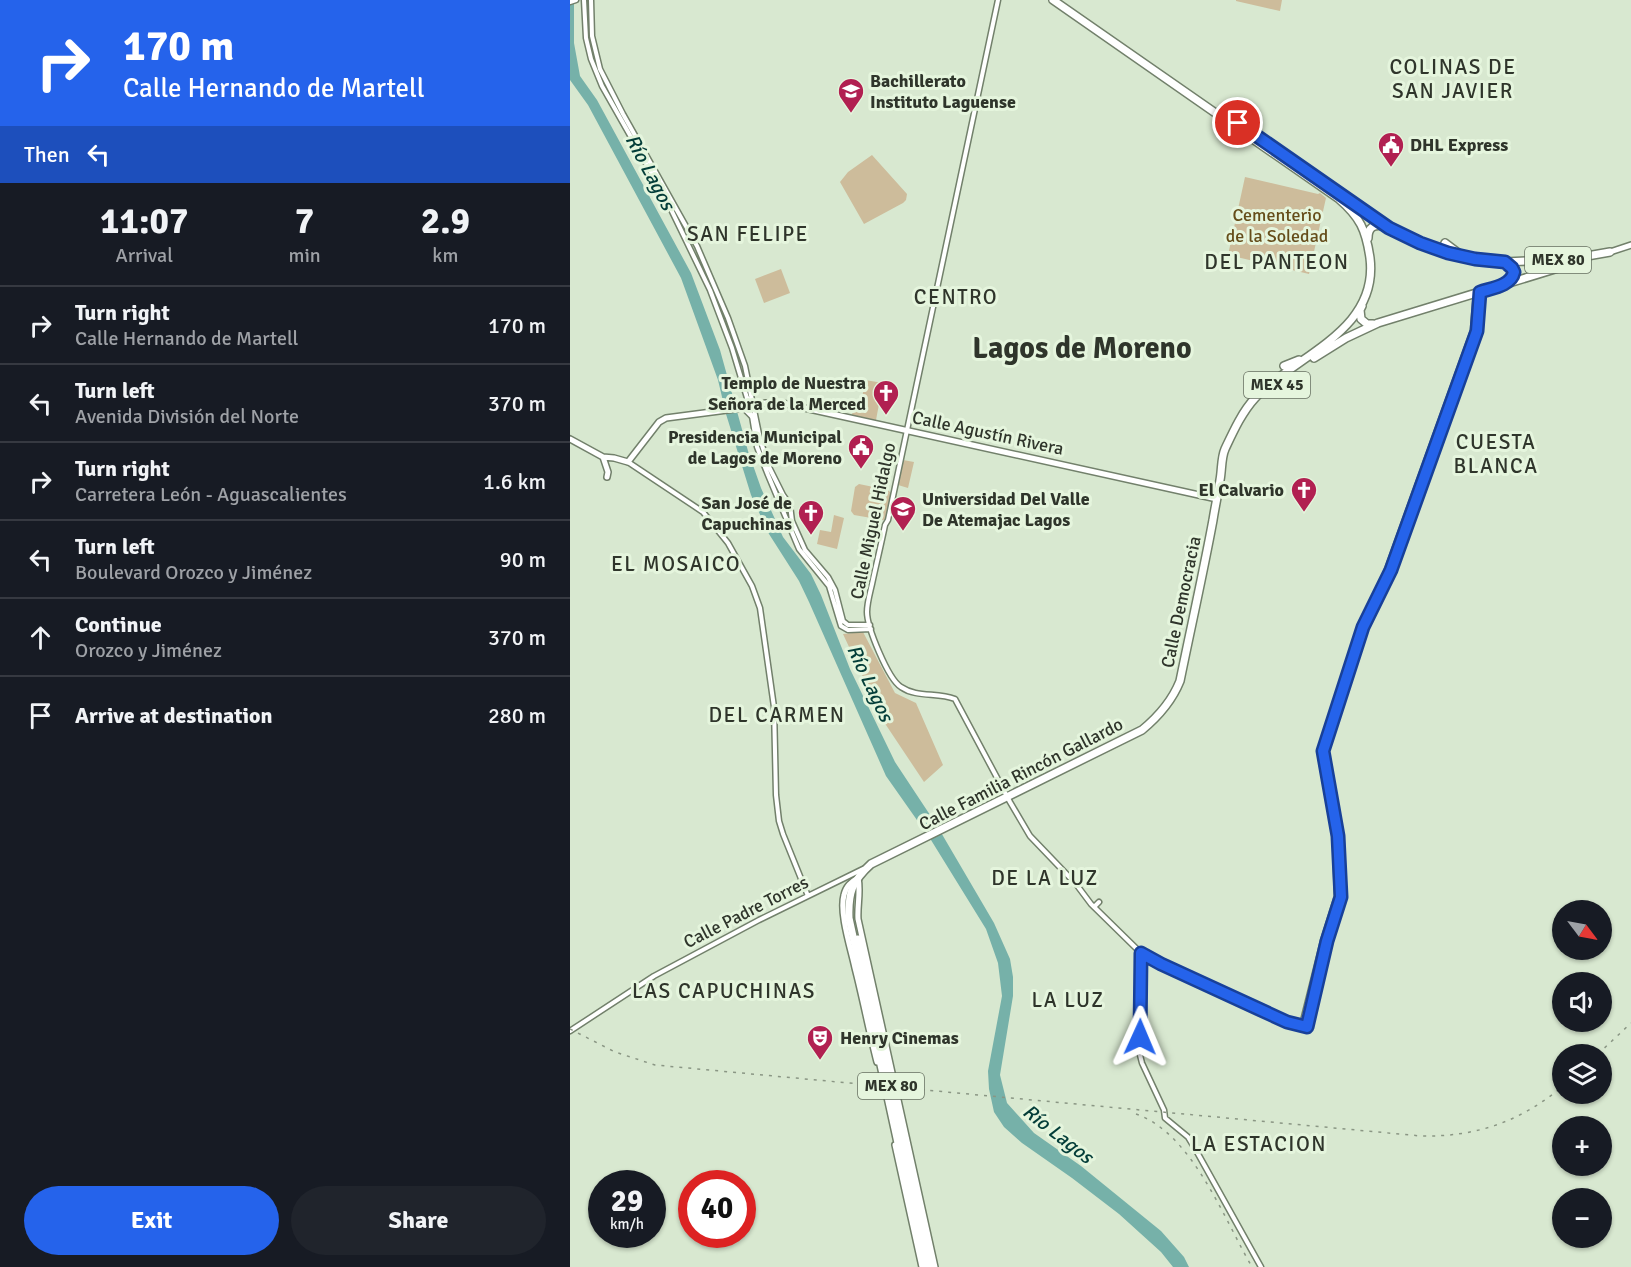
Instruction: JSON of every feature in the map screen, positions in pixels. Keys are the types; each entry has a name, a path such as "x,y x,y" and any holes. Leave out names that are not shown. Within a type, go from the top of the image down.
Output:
{"highway":[{"path":"1053,0 1340,199 1389,228 1448,253 1505,262 1514,272 1511,280 1503,285"},
{"path":"1060,0 1349,204 1361,223 1368,246"},
{"path":"1368,246 1368,233 1371,227 1378,225 1389,228"},
{"path":"1444,243 1463,256"},
{"name":"MEX 45","path":"1313,354 1336,336 1363,301 1368,290 1370,276 1368,246"},
{"name":"MEX 45","path":"1373,324 1610,252"},
{"name":"MEX 80","path":"1505,262 1570,259 1610,252"},
{"path":"1363,301 1360,310 1361,319 1367,324 1373,324"},
{"name":"Calle Democracia","path":"1220,480 1228,453 1241,427 1255,406 1269,391 1338,343 1373,324"},
{"path":"1287,369 1302,367 1313,354"},
{"name":"Calle Democracia","path":"1152,722 1170,701 1180,681 1224,452 1238,424 1256,398 1287,369 1313,354"},
{"name":"Calle Familia Rincón Gallardo","path":"853,880 872,864 1142,730 1152,722"},
{"name":"MEX 80","path":"853,880 849,918 888,1090 923,1267"},
{"name":"MEX 80","path":"849,905 861,940 933,1267"},
{"path":"882,1042 887,1048"}],"main road":[{"name":"MEX 45","path":"1610,252 1631,245"},
{"path":"748,399 747,407 752,416"},
{"name":"Calle Agustín Rivera","path":"626,461 658,422 666,418 773,403 798,405 1216,499"},
{"path":"570,439 603,457 626,461"},
{"path":"603,457 608,472 607,477"},
{"path":"853,880 860,885 858,920 861,940 887,1048 900,1117"},
{"name":"MEX 45","path":"853,880 844,895 843,905 847,930 923,1267"}],"street":[{"path":"570,2 576,0"},
{"path":"584,0 586,38 591,59 602,86 687,240 710,290 748,399"},
{"path":"591,0 592,36 600,69 697,246 745,366 747,407 769,466 790,505 792,521 798,537 835,590 843,621 848,625 871,627"},
{"name":"Calle Miguel Hidalgo","path":"998,0 867,613 881,657 893,680 902,688 916,694 945,695 955,699 1007,796"},
{"path":"1007,796 1030,836 1076,884 1094,907 1141,953 1287,1022 1305,1026 1341,897 1338,836 1323,751 1363,627 1382,585 1473,331 1478,292"},
{"path":"1379,592 1384,587 1391,570 1477,331 1478,292"},
{"path":"752,416 757,447 799,549 829,586 841,626 848,630 871,627"},
{"path":"626,461 703,512 728,543 752,586 760,608 774,707 776,795 779,821 808,896"},
{"path":"782,507 787,510 790,505"},
{"name":"Calle Padre Torres","path":"570,1031 635,987 700,950 808,896 853,880"},
{"path":"1094,907 1099,902"},
{"path":"1141,953 1140,1043 1142,1063 1164,1110 1165,1118 1188,1137 1261,1267"}],"green space":[{"path":"1236,0 1282,0 1280,11"},
{"path":"872,155 907,194 903,203 864,224 840,182 848,172"},
{"name":"Cementerio de la Soledad","path":"1245,177 1320,193 1326,198 1309,274 1228,255"},
{"path":"781,269 790,293 764,303 755,279"},
{"path":"865,380 883,383 876,420 852,415 854,404 861,405"},
{"path":"903,460 914,462 908,488 898,485"},
{"path":"859,484 888,490 891,493 886,519 854,515 851,511 855,487"},
{"path":"834,515 844,518 837,549 817,544 820,530 831,532"},
{"path":"863,632 895,693 916,703 943,765 924,782 884,722 843,634"}],"water":[{"path":"570,0 574,0 574,43 580,76 597,100 691,273 720,350 748,451 761,488 783,537 811,574 850,669 895,762 936,824 994,923 1010,959 1013,996 1000,1075 1007,1103 1034,1133 1081,1166 1161,1231 1184,1257 1189,1267 1173,1267 1161,1252 1119,1214 1022,1143 1004,1127 994,1112 988,1071 1002,996 998,963 986,929 931,840 886,776 799,581 769,534 751,495 718,380 681,278 588,105 570,80"}],"railway":[{"path":"1609,1044 1631,1023"},
{"path":"570,1029 615,1052 655,1065 1421,1136 1460,1134 1497,1125 1514,1118 1552,1095"},
{"path":"1136,1114 1156,1124 1174,1139 1190,1158 1218,1203 1252,1267"}],"place":[{"name":"Bachillerato Instituto Laguense","path":"851,114"},
{"name":"DHL Express","path":"1391,168"},
{"name":"Templo de Nuestra Señora de la Merced","path":"886,416"},
{"name":"Presidencia Municipal de Lagos de Moreno","path":"861,470"},
{"name":"El Calvario","path":"1304,513"},
{"name":"Universidad Del Valle De Atemajac Lagos","path":"903,532"},
{"name":"San José de Capuchinas","path":"811,536"},
{"name":"Henry Cinemas","path":"820,1061"}],"district":[{"name":"COLINAS DE SAN JAVIER","path":"1453,79"},
{"name":"SAN FELIPE","path":"748,234"},
{"name":"DEL PANTEON","path":"1277,262"},
{"name":"CENTRO","path":"956,297"},
{"name":"Lagos de Moreno","path":"1082,348"},
{"name":"CUESTA BLANCA","path":"1496,454"},
{"name":"EL MOSAICO","path":"676,564"},
{"name":"DEL CARMEN","path":"777,715"},
{"name":"DE LA LUZ","path":"1045,878"},
{"name":"LAS CAPUCHINAS","path":"724,991"},
{"name":"LA LUZ","path":"1068,1000"},
{"name":"LA ESTACION","path":"1259,1144"}],"route":[{"path":"1140,1037 1141,953 1287,1022 1307,1027 1327,941 1341,897 1338,836 1323,751 1363,627 1391,570 1477,331 1480,292 1503,285 1511,280 1514,272 1505,262 1448,253 1389,228 1238,123"}],"water label":[{"name":"Río Lagos","path":"650,172"},
{"name":"Río Lagos","path":"870,683"},
{"name":"Río Lagos","path":"1058,1134"}]}
